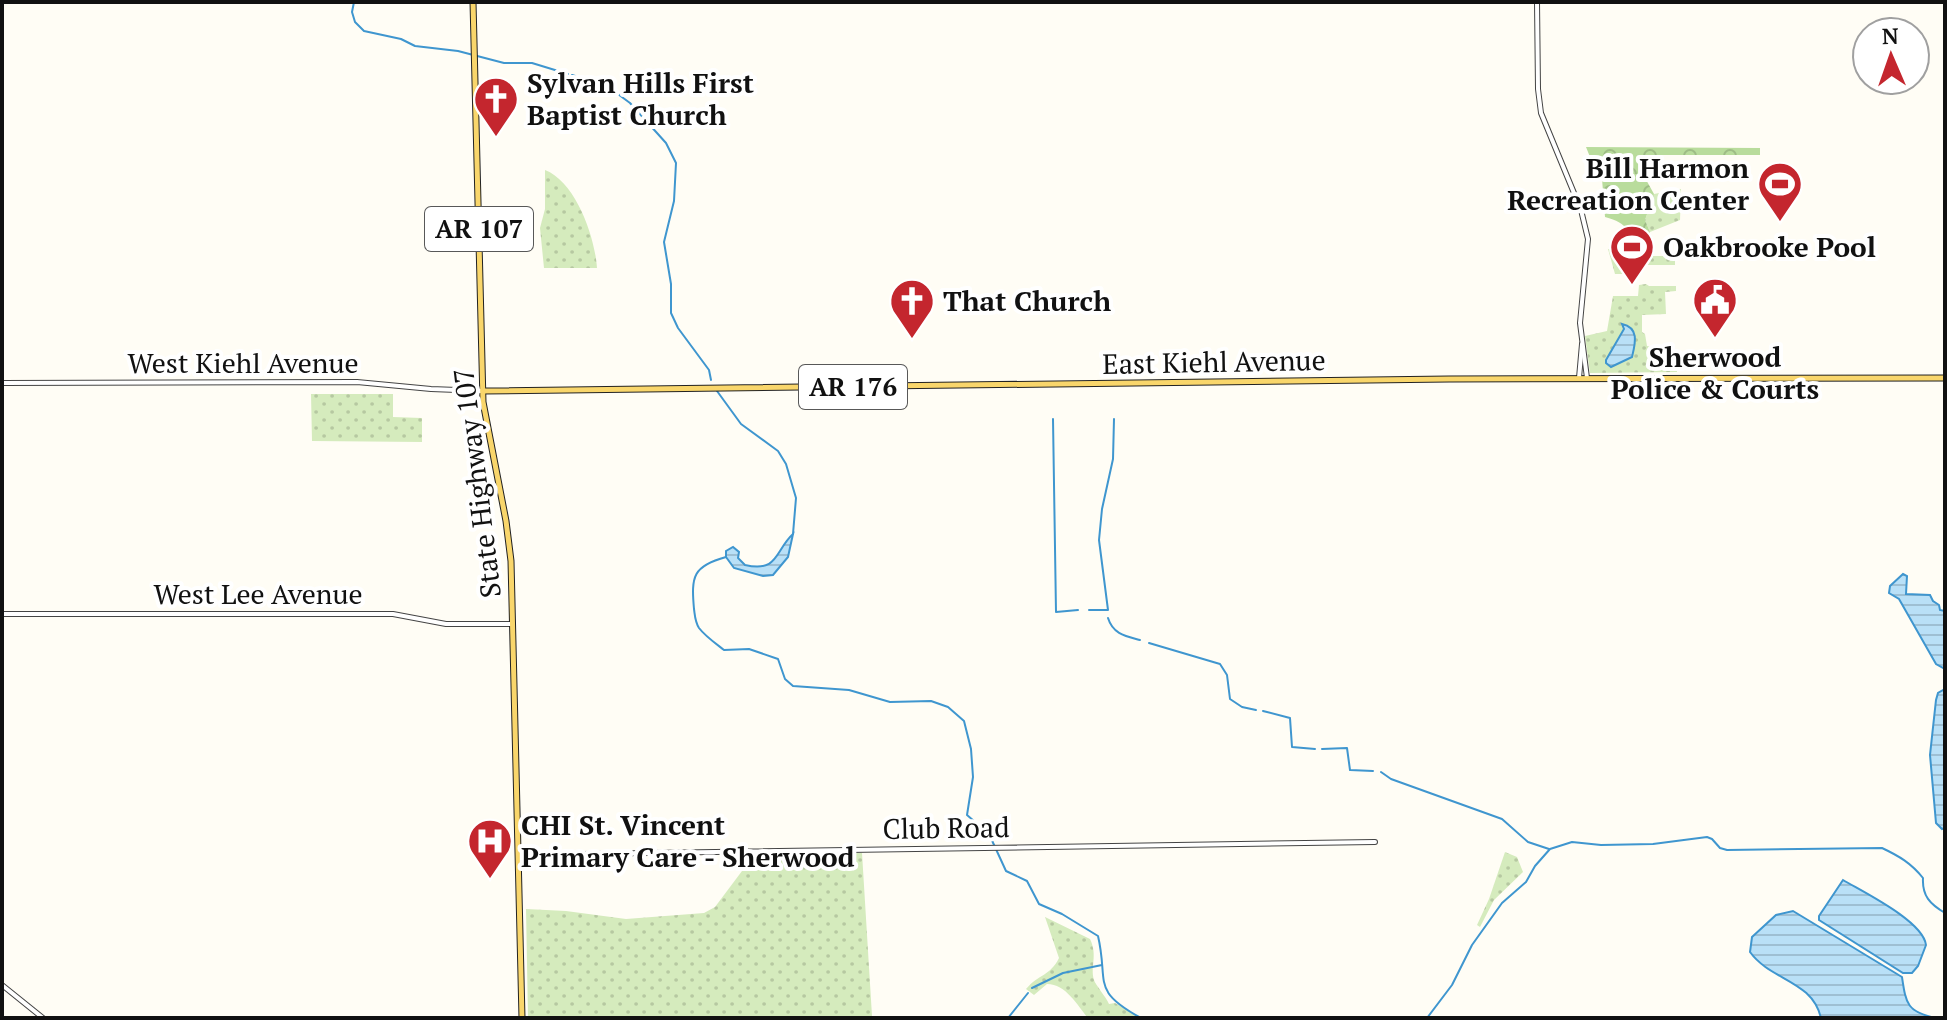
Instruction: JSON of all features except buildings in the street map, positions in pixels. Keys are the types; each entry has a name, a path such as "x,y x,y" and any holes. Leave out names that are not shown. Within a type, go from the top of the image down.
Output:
{"main road":[{"name":"State Highway 107","path":"473,2 484,412 510,546 513,624"},
{"name":"East Kiehl Avenue","path":"483,391 1579,378 1945,378"},
{"name":"AR 107","path":"513,624 522,1018"}],"street":[{"path":"1537,2 1541,113 1581,210 1588,239 1581,302 1579,378"},
{"path":"1582,344 1587,378"},
{"name":"West Kiehl Avenue","path":"2,383 357,382 483,391"},
{"name":"West Lee Avenue","path":"2,614 393,614 446,624 513,624"},
{"name":"Club Road","path":"518,855 1375,842"},
{"path":"2,985 43,1018"}],"green space":[{"path":"1586,147 1760,148 1760,155 1642,155 1644,176 1654,194 1645,220 1650,232 1646,241 1619,222 1605,217 1601,166 1594,167"},
{"path":"545,170 556,176 575,198 588,227 597,268 544,268 540,228 545,209"},
{"path":"1681,189 1680,220 1650,232 1645,220 1654,194"},
{"path":"1608,249 1641,256 1675,256 1675,265 1637,265 1637,268 1627,269 1626,274 1615,274"},
{"path":"1639,285 1676,286 1676,291 1665,292 1666,314 1642,315 1642,332 1647,346 1676,351 1677,372 1590,373 1585,336 1607,331 1613,296 1638,296"},
{"path":"311,394 393,394 393,417 422,418 422,442 312,441"},
{"path":"808,850 862,853 872,1016 883,1018 528,1018 526,909 626,919 704,913 715,907 754,855"},
{"path":"1505,852 1517,857 1523,872 1494,900 1480,927 1477,925"},
{"path":"1045,917 1090,939 1096,984 1109,1004 1115,1003 1141,1018 1088,1018 1060,987 1047,984 1034,995 1026,989 1052,968 1059,958"}],"water":[{"path":"1622,324 1634,333 1632,357 1611,367 1606,360 1624,329"},
{"path":"793,534 788,557 773,575 763,576 734,568 726,557 726,551 733,547 745,565 764,566 775,558"},
{"path":"1903,574 1907,576 1906,594 1930,595 1940,610 1945,611 1945,669 1936,664 1899,599 1889,593 1890,586"},
{"path":"1945,689 1945,828 1942,829 1936,823 1930,755 1936,700 1938,693"},
{"path":"1843,880 1915,926 1926,945 1912,973 1903,973 1819,920"},
{"path":"1793,911 1902,977 1905,994 1914,1010 1936,1018 1821,1018 1809,996 1759,962 1750,952 1752,937 1776,915"}],"waterway":[{"path":"354,2 352,12 355,22 364,31 401,39 415,46 458,51 504,63 532,63 568,74"},
{"path":"572,75 607,86 630,103 666,143 676,163 674,201 664,242 671,284 671,313 678,328 709,370 711,380"},
{"path":"717,391 741,424 778,451 786,464 796,498 793,534"},
{"path":"1053,419 1056,612 1078,610"},
{"path":"1089,610 1108,610 1099,540 1113,459 1114,419"},
{"path":"726,557 707,564 696,574 693,598 695,617 701,631 724,650 749,649 778,659 785,679 793,686 849,690 890,702 931,701 948,707 964,721 971,749 973,777 967,815 989,834 1006,871 1027,881 1039,904 1098,936 1104,984 1108,992 1114,1000 1141,1018"},
{"path":"1108,618 1116,631 1140,640"},
{"path":"1149,643 1220,664 1227,675 1230,699 1242,707 1256,710"},
{"path":"1263,711 1290,718 1292,747 1315,749"},
{"path":"1322,749 1347,748 1350,770 1373,771"},
{"path":"1381,772 1391,779 1502,819 1528,842 1549,849"},
{"path":"1427,1018 1452,985 1472,945 1502,903 1526,882 1550,849 1572,842 1653,844 1707,837 1727,850 1882,848 1904,860 1923,878 1928,899 1945,913"},
{"path":"1032,988 1063,973 1102,965"},
{"path":"1008,1018 1028,993"}],"place":[{"name":"Sylvan Hills First Baptist Church","path":"496,138"},
{"name":"Bill Harmon Recreation Center","path":"1780,223"},
{"name":"Oakbrooke Pool","path":"1632,286"},
{"name":"Sherwood Police & Courts","path":"1715,339"},
{"name":"That Church","path":"912,340"},
{"name":"CHI St. Vincent Primary Care - Sherwood","path":"490,880"}]}
